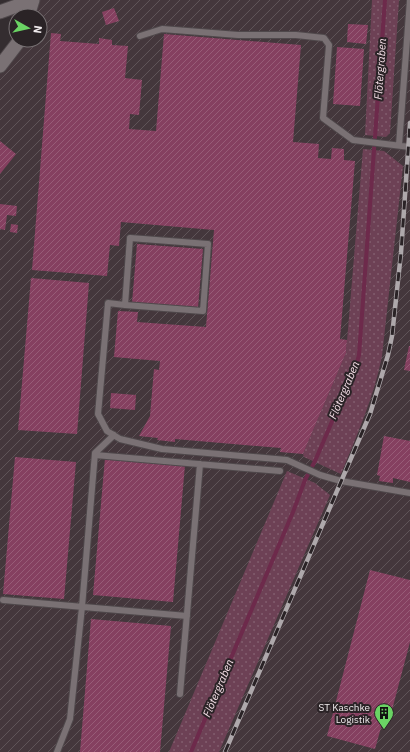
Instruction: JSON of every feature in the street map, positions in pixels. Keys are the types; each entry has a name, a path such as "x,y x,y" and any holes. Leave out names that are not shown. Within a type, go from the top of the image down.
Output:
{"street":[{"path":"0,12 33,0"},
{"path":"0,66 14,48"}],"lane":[{"path":"399,145 410,0"},
{"path":"140,36 162,29 238,35 296,35 324,38 329,44 323,118 354,140 410,147"},
{"path":"125,305 130,238 208,244 203,311 125,305 108,303 98,414 106,431 120,440 162,449 287,460 320,475 341,481 410,493"},
{"path":"57,752 70,719 82,607 95,453 114,436"},
{"path":"95,455 280,471"},
{"path":"180,694 200,464"},
{"path":"3,600 187,616"}],"shaded area":[{"path":"14,0 410,0 410,752 0,752 0,54 8,45 8,48 48,48 48,8 13,8"},
{"path":"372,0 399,0 390,133 386,137 365,135"},
{"path":"363,149 384,151 403,166 382,356 379,371 370,401 341,474 304,457 303,454 346,353"},
{"path":"287,471 315,483 330,495 219,752 169,752"}],"building":[{"path":"114,8 119,21 106,25 102,12"},
{"path":"348,24 368,25 366,44 347,42"},
{"path":"51,33 61,34 60,41 99,44 99,38 112,40 112,45 128,46 125,78 142,80 139,115 130,114 129,129 156,131 164,34 301,45 293,142 319,144 318,158 331,159 332,148 344,149 344,160 355,161 340,339 347,340 346,353 303,454 280,452 281,448 175,439 175,442 139,436 150,416 154,369 159,370 160,361 114,357 118,311 138,312 137,322 206,327 214,230 121,222 119,246 110,245 107,276 32,270"},
{"path":"337,47 364,49 360,106 333,104"},
{"path":"0,141 16,154 0,174"},
{"path":"0,204 17,206 16,216 7,215 5,230 0,229"},
{"path":"11,224 18,225 17,233 10,232"},
{"path":"137,244 203,249 198,308 132,303"},
{"path":"31,278 89,283 77,434 18,430"},
{"path":"410,346 410,371 404,370"},
{"path":"111,393 136,395 135,410 110,408"},
{"path":"384,436 410,441 410,482 393,478 393,483 379,481 380,476 377,475"},
{"path":"15,457 76,462 64,599 3,594"},
{"path":"105,458 185,465 173,602 93,595"},
{"path":"370,570 410,580 410,642 388,725 382,724 375,749 327,736"},
{"path":"91,619 171,626 160,752 80,752"}],"waterway":[{"name":"Flötergraben","path":"191,752 293,512 305,480 315,461 356,366 359,355 385,0"}],"railway":[{"path":"225,752 370,414 388,355 392,336 401,253 410,123"}],"place":[{"name":"ST Kaschke Logistik","path":"384,730"}]}
